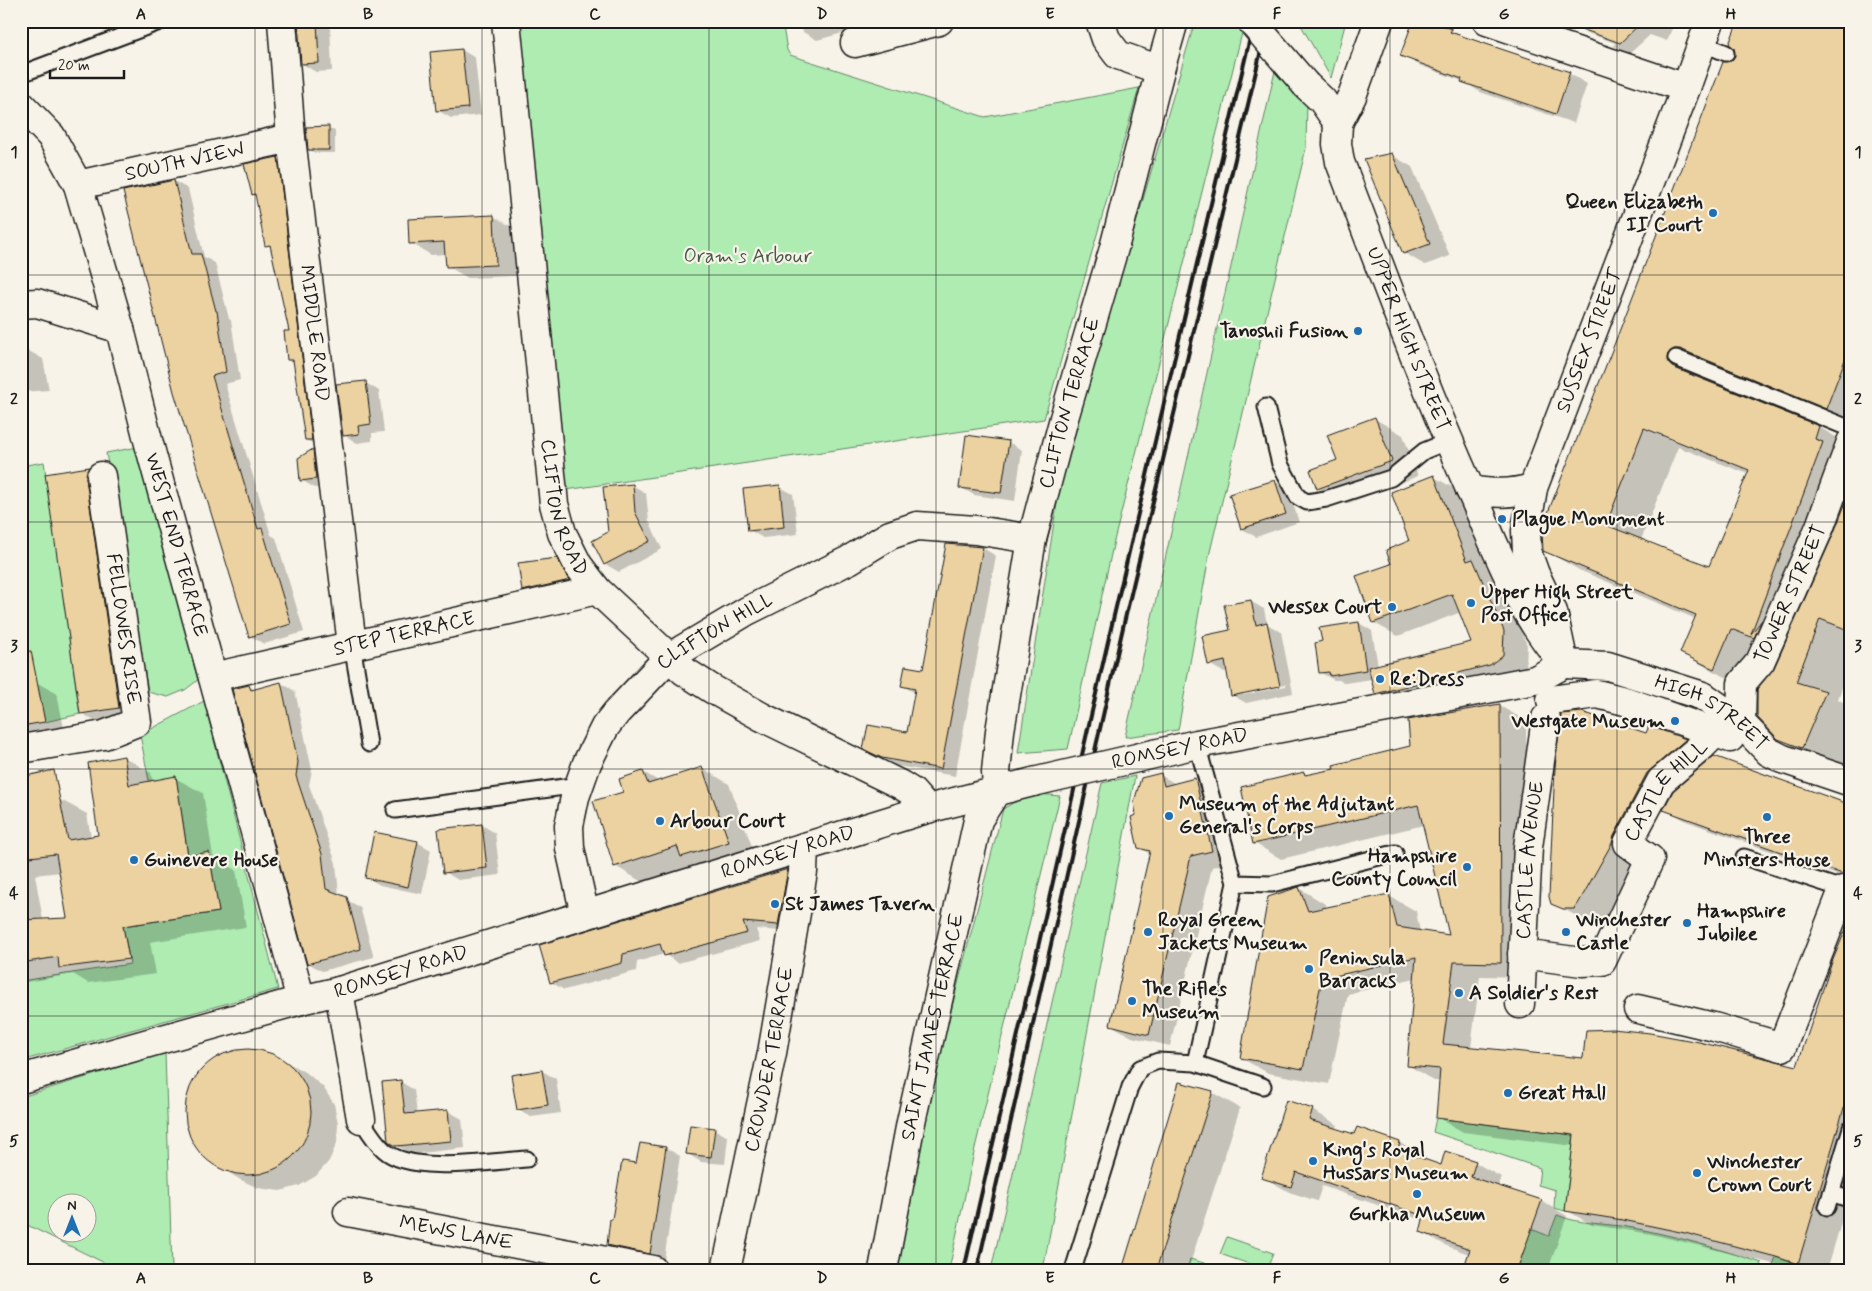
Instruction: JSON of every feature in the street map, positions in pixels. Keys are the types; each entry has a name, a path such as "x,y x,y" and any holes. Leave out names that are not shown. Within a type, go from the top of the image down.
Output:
{"street":[{"name":"MIDDLE ROAD","path":"282,21 291,138 352,645"},
{"name":"CLIFTON ROAD","path":"506,21 554,504 562,533 578,565 597,590 684,671 762,718 901,785 912,792 927,809"},
{"path":"854,43 938,21"},
{"path":"1100,21 1106,39 1118,55 1160,70"},
{"name":"CLIFTON TERRACE","path":"998,790 996,772 999,741 1032,539 1064,418 1114,248 1174,21"},
{"path":"1251,21 1306,85 1322,100 1338,123 1352,96 1379,21"},
{"path":"1487,21 1686,88"},
{"name":"SUSSEX STREET","path":"1564,664 1553,612 1527,552 1526,531 1533,488 1686,88 1713,39"},
{"name":"WEST END TERRACE","path":"21,105 51,136 78,185 120,329 301,1000"},
{"name":"UPPER HIGH STREET","path":"1338,123 1337,144 1340,162 1448,441 1500,562 1531,620 1564,664"},
{"name":"SOUTH VIEW","path":"78,185 291,138"},
{"path":"21,304 37,303 120,329"},
{"name":"TOWER STREET","path":"1703,696 1742,683 1760,662 1846,472 1851,442"},
{"name":"FELLOWES RISE","path":"21,749 104,736 137,722 101,476"},
{"path":"1470,490 1492,494 1510,494 1533,488"},
{"name":"CLIFTON HILL","path":"585,915 570,848 569,826 571,810 579,785 593,749 616,712 668,658 747,611 849,560 890,535 917,526 976,530 1032,539"},
{"name":"STEP TERRACE","path":"213,677 597,590"},
{"name":"HIGH STREET","path":"1564,664 1608,666 1703,696 1741,723 1769,752 1783,759 1851,782"},
{"name":"ROMSEY ROAD","path":"21,1080 339,990 927,809 998,790 1197,744 1535,680 1564,664"},
{"name":"TOWER STREET","path":"1741,723 1742,683"},
{"name":"CASTLE AVENUE","path":"1520,1004 1528,847 1548,709 1597,694 1625,701 1715,733"},
{"path":"1715,733 1769,752"},
{"name":"CASTLE HILL","path":"1522,954 1582,962 1602,961 1650,859 1628,842 1661,781 1715,733"},
{"name":"SAINT JAMES TERRACE","path":"883,1270 913,1113 978,820 998,790"},
{"name":"CROWDER TERRACE","path":"726,1270 772,1054 803,872 804,848"},
{"path":"1638,1009 1714,1027 1782,1047 1847,891"},
{"path":"339,990 361,1119"},
{"name":"MEWS LANE","path":"348,1212 653,1270"}],"lane":[{"path":"21,74 162,21"},
{"path":"1676,358 1851,429"},
{"path":"1266,407 1280,464 1298,497 1307,502 1326,499 1390,478 1424,450 1448,441"},
{"path":"352,645 369,744"},
{"path":"1194,1063 1235,883 1197,744"},
{"path":"395,810 579,785"},
{"path":"1235,883 1272,884 1395,853"},
{"path":"1744,857 1847,891"},
{"path":"1073,1270 1130,1087 1140,1068 1158,1061 1194,1063 1262,1086"},
{"path":"361,1119 371,1136 384,1151 397,1158 417,1164 440,1165 527,1158"},
{"path":"1849,1137 1829,1200 1851,1200"}],"green space":[{"name":"Oram's Arbour","path":"518,21 782,21 787,50 790,55 985,117 1139,88 1044,419 566,490"},
{"path":"1195,21 1231,21 1242,33 1114,541 1068,749 1018,753 1060,484"},
{"path":"1304,21 1346,21 1331,78 1302,27"},
{"path":"1275,71 1307,103 1306,148 1209,556 1178,730 1125,737"},
{"path":"138,447 198,680 185,690 168,697 148,692 106,453"},
{"path":"44,462 80,714 45,722 21,684 21,466"},
{"path":"204,701 278,989 21,1061 21,981 130,964 123,926 219,912 209,853 188,856 176,777 149,781 140,735"},
{"path":"1135,776 1043,1270 991,1270 1102,783"},
{"path":"1029,793 1060,796 975,1148 949,1270 892,1270 922,1123 1003,809"},
{"path":"165,1053 172,1270 119,1270 66,1244 98,1244 98,1194 48,1194 48,1235 21,1222 21,1097"},
{"path":"1436,1118 1574,1135 1565,1211 1554,1208 1555,1190 1538,1185 1540,1168 1433,1132"},
{"path":"1557,1215 1575,1221 1624,1226 1649,1231 1762,1263 1759,1270 1517,1270 1531,1229 1549,1236"},
{"path":"1227,1237 1273,1253 1267,1270 1220,1254"},
{"path":"1776,1257 1805,1267 1804,1270 1771,1270"},
{"path":"1190,1259 1228,1270 1187,1270"}],"building":[{"path":"298,21 317,21 319,63 301,64"},
{"path":"1413,21 1431,21 1452,29 1450,32 1570,72 1556,114 1461,82 1462,79 1400,56"},
{"path":"1568,21 1643,21 1620,43 1568,24"},
{"path":"1738,21 1851,21 1851,344 1826,409 1680,349 1674,349 1668,354 1667,360 1672,367 1819,426 1815,439 1823,442 1751,634 1762,620 1754,638 1731,629 1714,669 1680,653 1696,615 1543,551 1542,532 1543,525 1723,62 1731,61 1735,56 1734,48 1729,44","holes":["1644,428 1749,470 1709,566 1606,525"]},
{"path":"462,49 468,108 436,111 430,52"},
{"path":"329,126 329,150 308,150 306,127"},
{"path":"1392,153 1430,244 1403,254 1364,159"},
{"path":"278,157 312,440 305,440 293,360 287,360 284,331 289,331 270,245 265,246 255,194 252,195 244,164"},
{"path":"174,180 192,254 201,254 217,311 226,372 212,376 258,529 262,528 291,624 249,637 174,392 123,191"},
{"path":"494,215 496,265 446,267 444,242 409,244 408,219"},
{"path":"366,381 371,424 358,426 359,434 343,436 336,384"},
{"path":"1375,417 1392,461 1317,489 1310,470 1337,460 1327,435"},
{"path":"966,435 1009,441 1001,493 959,488"},
{"path":"313,449 316,479 300,481 298,458"},
{"path":"89,467 86,478 119,708 80,714 45,474"},
{"path":"1434,475 1467,561 1473,559 1504,631 1503,655 1490,665 1375,694 1368,667 1471,642 1452,594 1373,623 1356,576 1391,564 1386,550 1409,541 1391,492"},
{"path":"1275,480 1286,514 1241,529 1229,494"},
{"path":"633,484 635,512 650,541 604,565 592,541 608,532 603,487"},
{"path":"780,485 784,527 748,531 743,489"},
{"path":"1851,495 1851,631 1820,619 1796,682 1826,691 1802,748 1778,739 1757,717 1757,689 1774,668 1846,502"},
{"path":"946,544 983,547 941,769 882,758 863,749 868,725 907,732 915,689 901,686 905,666 923,669"},
{"path":"557,558 570,580 522,591 518,563"},
{"path":"1251,600 1256,625 1267,622 1280,686 1231,696 1225,661 1208,665 1202,636 1230,630 1224,605"},
{"path":"1359,622 1366,670 1330,676 1329,672 1319,673 1315,643 1322,641 1319,628"},
{"path":"31,651 45,722 21,726 21,652"},
{"path":"281,682 298,762 296,776 322,854 326,889 347,897 361,949 307,964 232,689 249,685 251,690"},
{"path":"1500,704 1501,963 1454,962 1443,1044 1583,1058 1586,1030 1613,1029 1650,1033 1699,1042 1797,1066 1832,962 1851,917 1851,1084 1798,1264 1685,1233 1623,1220 1565,1211 1574,1135 1436,1118 1440,1069 1407,1066 1416,957 1322,979 1303,1069 1240,1058 1268,897 1299,887 1308,911 1389,894 1397,927 1449,935 1418,805 1253,844 1241,787 1304,772 1305,775 1334,769 1333,765 1410,746 1408,720"},
{"path":"1582,712 1646,733 1649,726 1686,739 1647,773 1612,843 1578,904 1574,909 1563,909 1551,904 1549,897 1555,767 1561,714"},
{"name":"Guinevere House","path":"124,756 129,785 176,776 188,856 209,852 219,912 123,926 129,959 59,968 58,957 21,963 21,920 67,918 56,854 21,858 21,777 54,770 68,840 98,835 88,763"},
{"name":"Three Minsters House","path":"1714,756 1851,805 1851,877 1663,810 1673,791"},
{"name":"Arbour Court","path":"702,767 729,842 681,857 677,846 614,867 593,801 623,792 619,779 643,771 648,784"},
{"path":"1161,773 1164,786 1195,778 1212,851 1191,856 1149,1035 1110,1025 1150,851 1138,848 1131,817 1136,815 1134,802 1141,778"},
{"path":"482,824 487,868 443,873 438,829"},
{"path":"374,832 418,841 408,887 365,878"},
{"path":"788,869 778,925 743,922 747,933 664,956 660,944 623,954 622,963 550,983 539,945"},
{"path":"248,1049 272,1053 293,1067 307,1088 311,1112 307,1136 293,1157 272,1171 248,1175 224,1171 203,1157 189,1136 185,1112 189,1088 203,1067 224,1053"},
{"path":"542,1070 548,1105 517,1110 511,1075"},
{"path":"401,1080 405,1114 448,1110 451,1141 396,1146 388,1141 382,1082"},
{"path":"1179,1082 1213,1091 1156,1270 1122,1270"},
{"path":"1286,1100 1313,1109 1309,1120 1354,1134 1357,1127 1400,1142 1398,1150 1441,1165 1445,1151 1476,1161 1471,1177 1542,1200 1517,1270 1463,1270 1470,1249 1420,1232 1424,1216 1296,1172 1291,1187 1261,1178"},
{"path":"690,1125 715,1128 711,1157 686,1154"},
{"path":"640,1143 666,1147 650,1254 607,1245 610,1219 612,1219 622,1161 636,1163"}],"railway":[{"path":"964,1270 1112,624 1254,21"},
{"path":"977,1270 1124,623 1268,21"}],"place":[{"name":"Queen Elizabeth II Court","path":"1713,213"},
{"name":"Tanoshii Fusion","path":"1358,331"},
{"name":"Plague Monument","path":"1502,519"},
{"name":"Upper High Street Post Office","path":"1471,603"},
{"name":"Wessex Court","path":"1392,607"},
{"name":"Re:Dress","path":"1380,679"},
{"name":"Westgate Museum","path":"1675,721"},
{"name":"Museum of the Adjutant General's Corps","path":"1169,816"},
{"name":"Three Minsters House","path":"1767,817"},
{"name":"Arbour Court","path":"660,821"},
{"name":"Guinevere House","path":"134,860"},
{"name":"Hampshire County Council","path":"1467,867"},
{"name":"St James Tavern","path":"775,904"},
{"name":"Hampshire Jubilee","path":"1687,923"},
{"name":"Royal Green Jackets Museum","path":"1148,932"},
{"name":"Winchester Castle","path":"1566,932"},
{"name":"Peninsula Barracks","path":"1309,969"},
{"name":"A Soldier's Rest","path":"1459,993"},
{"name":"The Rifles Museum","path":"1132,1001"},
{"name":"Great Hall","path":"1508,1093"},
{"name":"King's Royal Hussars Museum","path":"1313,1161"},
{"name":"Winchester Crown Court","path":"1697,1173"},
{"name":"Gurkha Museum","path":"1417,1194"}]}
